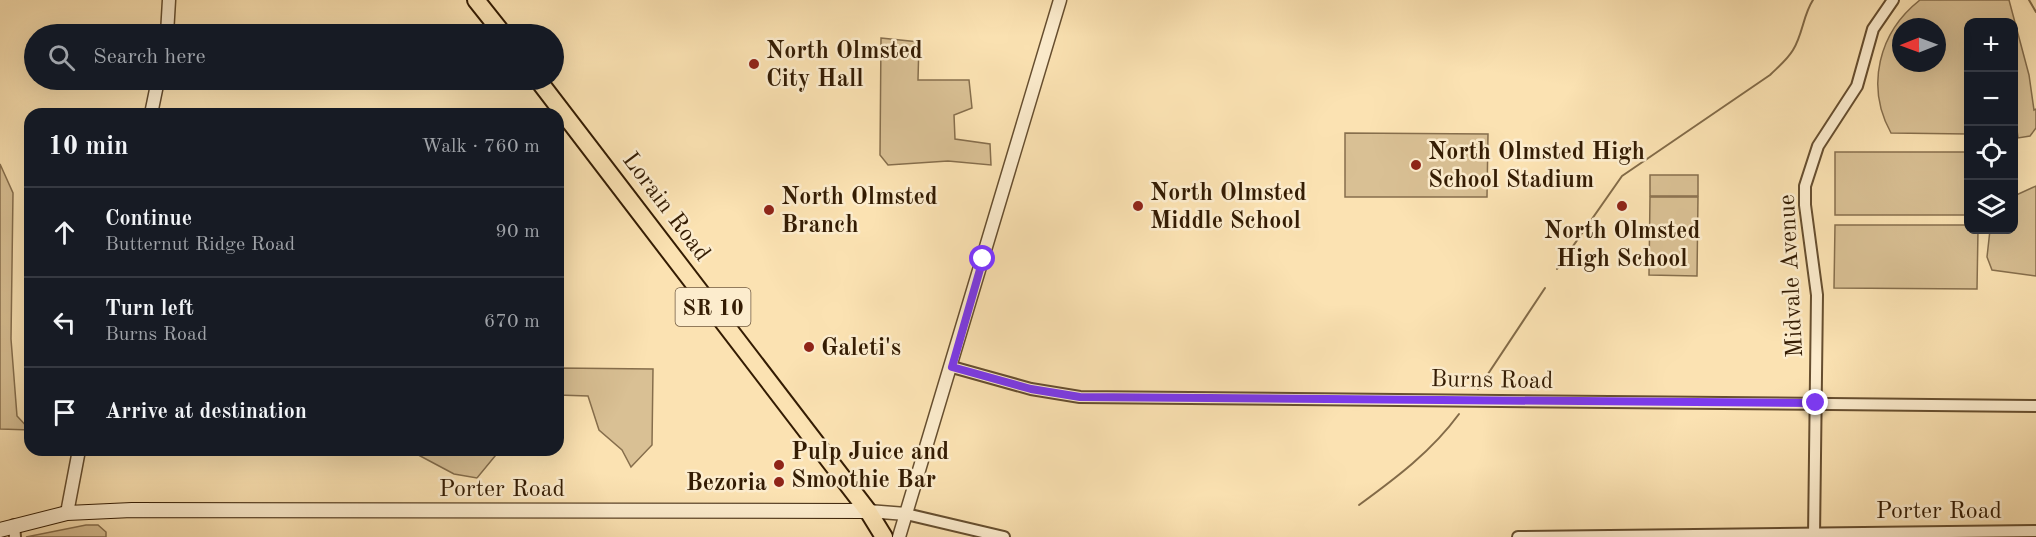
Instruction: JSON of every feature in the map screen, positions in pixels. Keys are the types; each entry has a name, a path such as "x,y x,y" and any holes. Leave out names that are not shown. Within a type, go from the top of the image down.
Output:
{"main road":[{"path":"476,0 495,24"},
{"name":"Lorain Road","path":"546,90 559,108"},
{"name":"Lorain Road","path":"564,114 868,511 884,537"},
{"name":"Porter Road","path":"0,530 14,531 67,513 132,510 868,511"}],"street":[{"path":"168,24 170,0"},
{"path":"899,537 952,367 1004,180 1060,0"},
{"name":"Midvale Avenue","path":"1814,535 1817,295 1805,206 1806,177 1824,136 1844,109 1857,86 1873,29 1893,0"},
{"path":"152,108 157,90"},
{"name":"Burns Road","path":"952,367 1031,389 1080,397 2036,406"},
{"path":"67,513 78,456"},
{"name":"Porter Road","path":"868,511 906,514 1004,537"},
{"name":"Porter Road","path":"1518,537 2036,531"}],"shaded area":[{"path":"1920,0 2009,0 2014,18 1964,18 1964,134 1891,133 1883,115 1878,79 1880,61 1892,33 1892,72 1946,72 1946,18 1902,18"},
{"path":"2018,34 2029,75 2034,110 2036,109 2036,128 2030,136 2018,138"},
{"path":"881,38 919,42 918,80 969,80 972,108 954,115 955,139 990,144 991,165 948,161 888,165 880,155"},
{"name":"North Olmsted High School Stadium","path":"1345,133 1488,134 1487,197 1345,197"},
{"path":"1835,152 1964,152 1964,215 1835,215"},
{"path":"0,164 13,193 11,339 17,416 24,424 24,430 0,429"},
{"path":"1650,175 1698,175 1698,196 1650,196"},
{"path":"2036,186 2036,276 1992,270 1987,257 1990,234 2018,234 2018,194"},
{"path":"1650,197 1698,197 1697,276 1649,275"},
{"path":"1835,225 1964,225 1964,234 1978,234 1977,289 1834,288"},
{"path":"564,368 653,369 652,445 631,467 622,450 599,430 588,396 564,395"},
{"path":"420,456 495,456 477,478 454,474"},
{"path":"86,525 98,525 106,532 106,537 26,537"}],"waterway":[{"path":"1557,269 1622,176 1770,75 1791,54 1813,0"},
{"path":"2029,0 2036,12"},
{"path":"1478,389 1545,288"},
{"path":"1359,505 1425,452 1459,414"}],"place":[{"name":"North Olmsted City Hall","path":"754,64"},
{"name":"North Olmsted High School Stadium","path":"1416,165"},
{"name":"North Olmsted Middle School","path":"1138,206"},
{"name":"North Olmsted High School","path":"1622,206"},
{"name":"North Olmsted Branch","path":"769,210"},
{"name":"Galeti's","path":"809,347"},
{"name":"Pulp Juice and Smoothie Bar","path":"779,465"},
{"name":"Bezoria","path":"779,482"}],"route":[{"path":"983,259 952,367 1031,389 1080,397 1816,403"}]}
